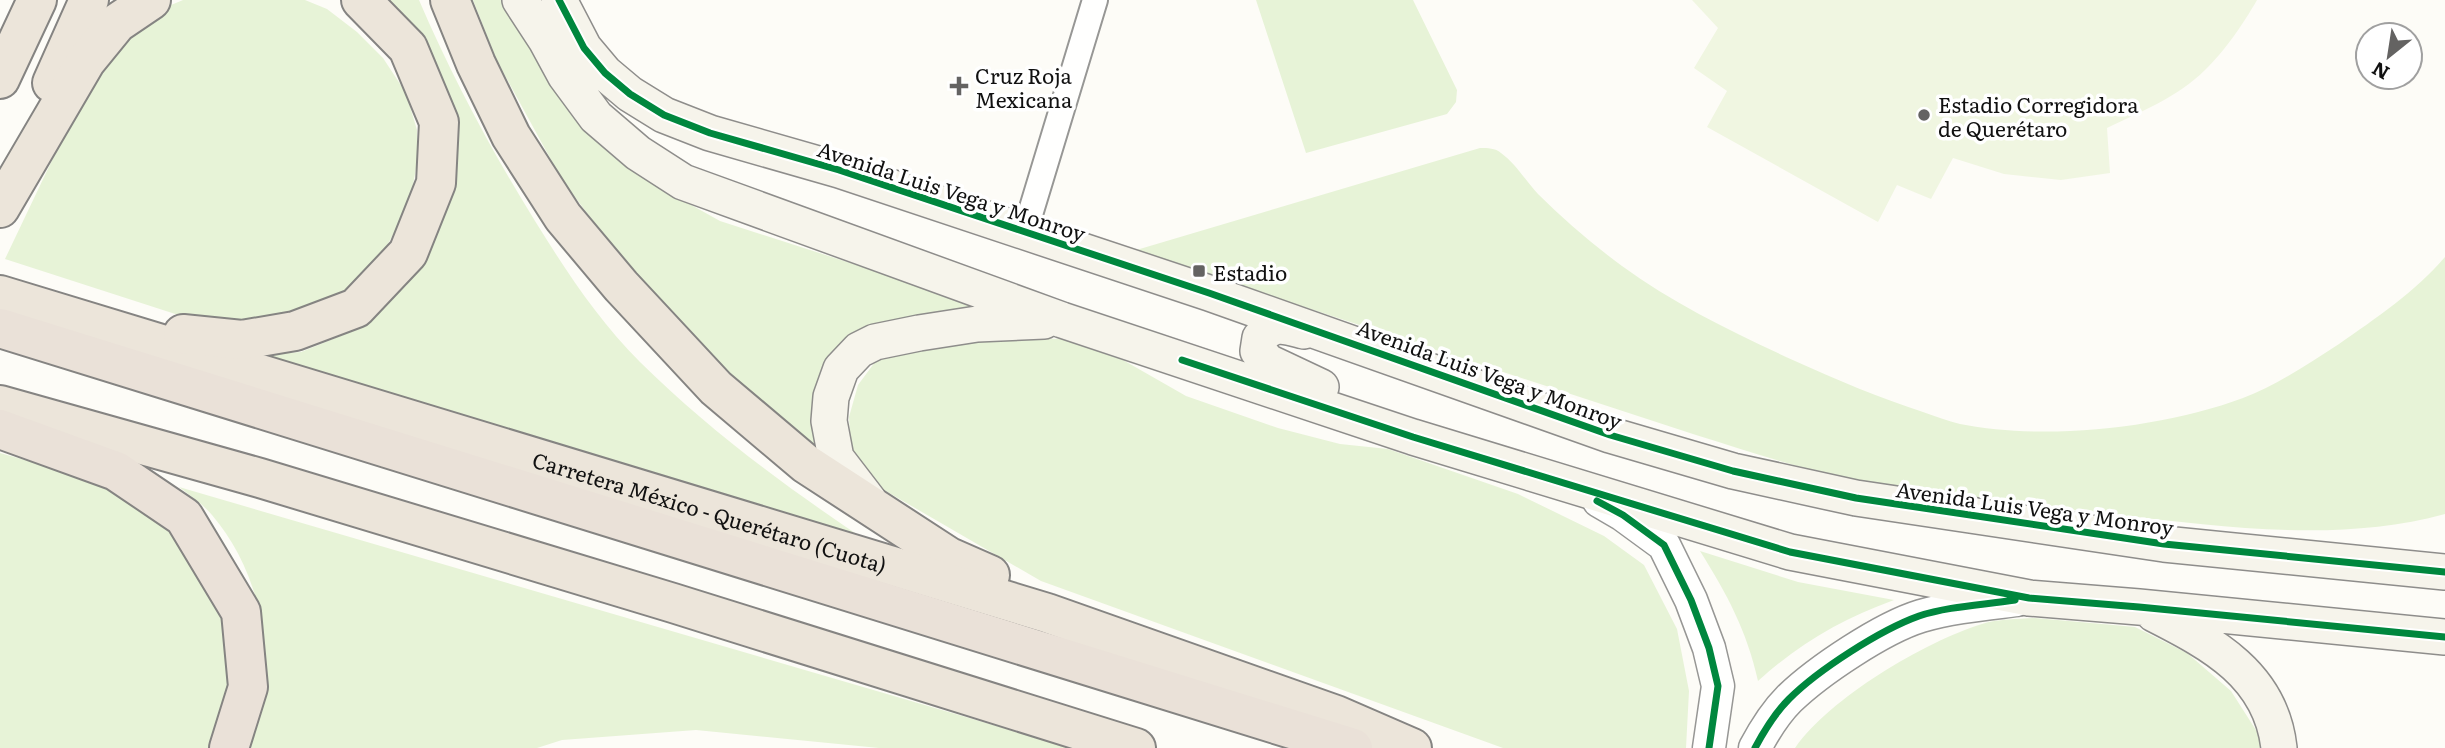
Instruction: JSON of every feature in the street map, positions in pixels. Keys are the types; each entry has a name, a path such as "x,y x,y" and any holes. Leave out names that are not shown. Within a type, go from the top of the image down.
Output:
{"highway":[{"path":"0,79 37,0"},
{"path":"0,206 89,0"},
{"path":"0,206 86,61 117,23 151,0"},
{"path":"94,325 242,340 295,331 356,308 408,253 436,183 439,122 408,48 362,0"},
{"path":"450,0 475,64 511,136 563,217 716,388 806,464 874,506 948,557 1004,582 1047,614"},
{"name":"Carretera México - Querétaro (Cuota)","path":"11,315 94,325 1047,614 1336,715 1412,748"},
{"name":"Carretera México - Querétaro (Cuota)","path":"11,315 1353,748"},
{"path":"0,405 260,478 673,603 1136,748"},
{"path":"0,429 116,471 184,517 242,612 248,687 229,748"}],"main road":[{"path":"520,0 565,75 596,117 638,153 683,182 1062,320 1413,437 1790,552 2029,598 2445,637"},
{"name":"Avenida Luis Vega y Monroy","path":"559,0 584,48 605,73 630,94 664,115 710,133 839,170 1025,231 1610,435 1733,471 1856,498 2164,544 2445,572"},
{"path":"874,506 836,458 829,421 831,397 841,369 859,350 875,342 977,324 1062,320"},
{"path":"1338,338 1281,325 1273,326 1265,332 1258,344 1258,351 1268,362 1302,377 1413,437"},
{"path":"2139,607 2192,633 2229,657 2248,677 2265,702 2279,748"}],"street":[{"path":"1025,231 1095,0"},
{"path":"1564,482 1623,515 1664,545 1691,600 1709,648 1718,686 1709,748"},
{"path":"1755,748 1788,700 1818,675 1866,643 1919,616 2029,598"}],"green space":[{"path":"183,0 305,0 327,9 357,32 383,58 406,93 417,130 417,162 410,203 376,266 345,292 280,322 200,322 5,259 86,89 106,55 152,13"},
{"path":"380,0 419,0 459,85 519,194 571,277 625,346 667,388 723,436 873,545 245,356 301,352 343,335 374,314 406,286 431,249 447,201"},
{"path":"473,0 528,0 610,147 659,187 720,221 984,306 922,314 863,334 820,454 744,388 643,287 562,180 496,59"},
{"path":"1256,0 1413,0 1457,90 1456,102 1447,114 1306,153"},
{"name":"Estadio Corregidora de Querétaro","path":"1692,0 2257,0 2226,46 2194,80 2158,103 2107,128 2110,173 2061,180 2004,174 1953,158 1931,199 1897,185 1878,222 1707,127 1727,91 1694,68 1718,28"},
{"path":"1480,148 1499,151 1548,204 1611,258 1706,318 1795,361 1875,395 1955,423 1993,429 2103,429 2177,417 2243,398 2292,374 2353,334 2408,293 2445,257 2445,514 2364,528 2241,528 2011,503 1869,483 1799,466 1696,435 1133,251"},
{"path":"990,337 1062,339 1123,360 1186,396 1278,428 1340,444 1388,449 1518,494 1604,536 1644,565 1677,629 1689,691 1686,748 1503,748 1041,581 884,490 851,449 849,417 858,385 875,362 903,348"},
{"path":"0,453 71,473 140,501 189,548 218,595 229,655 226,714 208,748 0,748"},
{"path":"179,487 1072,748 879,748 696,730 562,740 537,748 248,748 264,689 262,627 255,596 245,567 230,540 208,511"},
{"path":"1700,551 1798,582 1894,600 1822,633 1758,681 1735,613"},
{"path":"2035,618 2135,627 2187,653 2231,691 2261,738 2262,748 1795,748 1831,710 1907,658 1959,632 1982,624"}],"cycle path":[{"path":"559,0 584,48 605,73 630,94 664,115 710,133 839,170 1209,293 1610,435 1733,471 1856,498 2164,544 2445,572"},
{"path":"1182,360 1413,437 1790,552 2029,598 2445,637"},
{"path":"1597,501 1623,515 1664,545 1691,600 1709,648 1718,686 1709,748"},
{"path":"1755,748 1770,722 1789,699 1816,676 1868,641 1919,616 1954,608 2015,600"}],"place":[{"name":"Cruz Roja Mexicana","path":"959,86"},
{"name":"Estadio Corregidora de Querétaro","path":"1924,115"},
{"name":"Estadio","path":"1199,271"}]}
